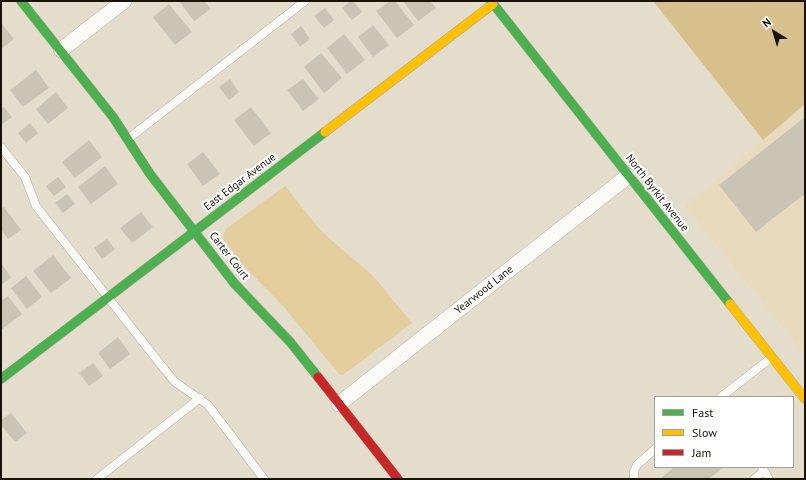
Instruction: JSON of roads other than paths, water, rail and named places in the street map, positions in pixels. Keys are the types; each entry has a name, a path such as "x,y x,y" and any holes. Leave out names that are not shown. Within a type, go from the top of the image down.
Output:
{"street":[{"name":"Carter Court","path":"21,1 113,117 150,174 234,283 291,343 398,479"},
{"path":"61,50 124,1"},
{"name":"North Byrkit Avenue","path":"492,2 805,399"},
{"name":"East Edgar Avenue","path":"1,379 492,2"},
{"name":"Yearwood Lane","path":"339,404 628,176"}],"lane":[{"path":"128,139 305,1"},
{"path":"1,147 24,177 36,206 165,370 175,382 208,405 264,479"},
{"path":"722,396 771,357"},
{"path":"97,479 200,398"},
{"path":"634,479 634,471 637,465 654,450"},
{"path":"754,479 763,469 769,479"}]}
